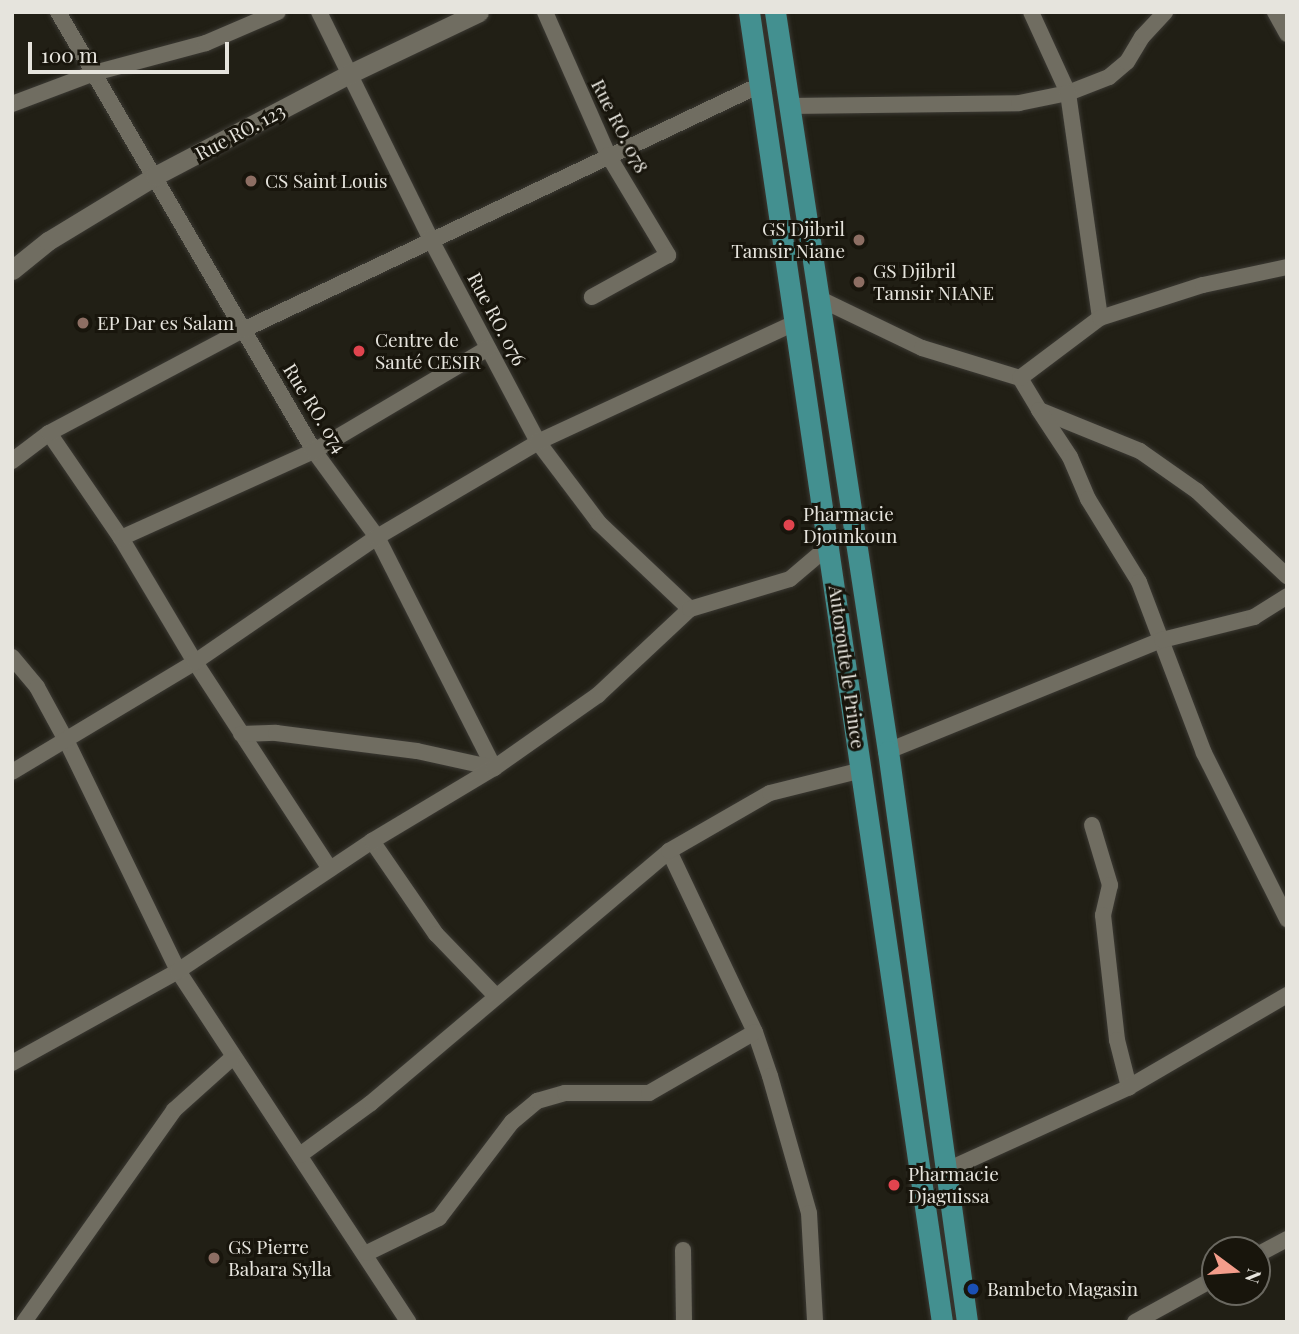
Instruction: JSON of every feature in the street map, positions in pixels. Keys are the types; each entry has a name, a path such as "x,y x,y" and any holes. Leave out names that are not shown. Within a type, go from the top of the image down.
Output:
{"main road":[{"name":"Autoroute le Prince","path":"749,12 794,323 830,545 942,1322"},
{"name":"Autoroute le Prince","path":"775,12 888,751 967,1322"}],"street":[{"name":"Rue RO. 074","path":"58,12 314,451 377,537 494,768"},
{"path":"12,104 94,73 206,43 278,12"},
{"name":"Rue RO. 076","path":"319,12 347,75 430,238 538,442 599,523 690,609"},
{"name":"Rue RO. 123","path":"12,270 48,241 155,176 347,75 479,12"},
{"name":"Rue RO. 078","path":"545,12 608,155 668,255 592,297"},
{"path":"1031,12 1068,93 1100,318"},
{"path":"789,106 1018,103 1068,93 1109,77 1127,62 1142,37 1165,12"},
{"path":"12,461 49,433 243,330 430,238 760,85"},
{"path":"1020,378 1100,318 1203,285 1287,267"},
{"path":"818,298 922,348 1020,378 1139,582 1204,753 1287,919"},
{"path":"12,772 67,742 195,662 377,537 538,442 794,323"},
{"path":"121,538 314,451 488,348"},
{"path":"1039,410 1140,451 1197,491 1287,576"},
{"path":"49,433 121,538 195,662 330,869"},
{"path":"12,1063 177,971 372,841 494,768 598,695 690,609 790,579 830,545"},
{"path":"888,751 1162,640 1254,617 1287,596"},
{"path":"12,657 37,687 67,742 177,971 367,1253 409,1322"},
{"path":"241,734 276,733 417,751 494,768"},
{"path":"300,1155 371,1103 495,995 669,851 770,793 862,770"},
{"path":"1091,825 1110,885 1103,915 1117,1040 1129,1087"},
{"path":"372,841 436,934 495,995"},
{"path":"669,851 755,1032 808,1213 815,1322"},
{"path":"945,1171 1129,1087 1287,995"},
{"path":"367,1253 439,1218 512,1122 537,1101 565,1093 649,1093 755,1032"},
{"path":"24,1322 174,1110 233,1057"},
{"path":"1271,1248 1287,1239"},
{"path":"683,1250 680,1295 684,1322"},
{"path":"1135,1322 1201,1286"}],"place":[{"name":"CS Saint Louis","path":"251,181"},
{"name":"GS Djibril Tamsir Niane","path":"859,240"},
{"name":"GS Djibril Tamsir NIANE","path":"859,282"},
{"name":"EP Dar es Salam","path":"83,323"},
{"name":"Centre de Santé CESIR","path":"359,351"},
{"name":"Pharmacie Djounkoun","path":"789,525"},
{"name":"Pharmacie Djaguissa","path":"894,1185"},
{"name":"GS Pierre Babara Sylla","path":"214,1258"},
{"name":"Bambeto Magasin","path":"973,1289"}]}
